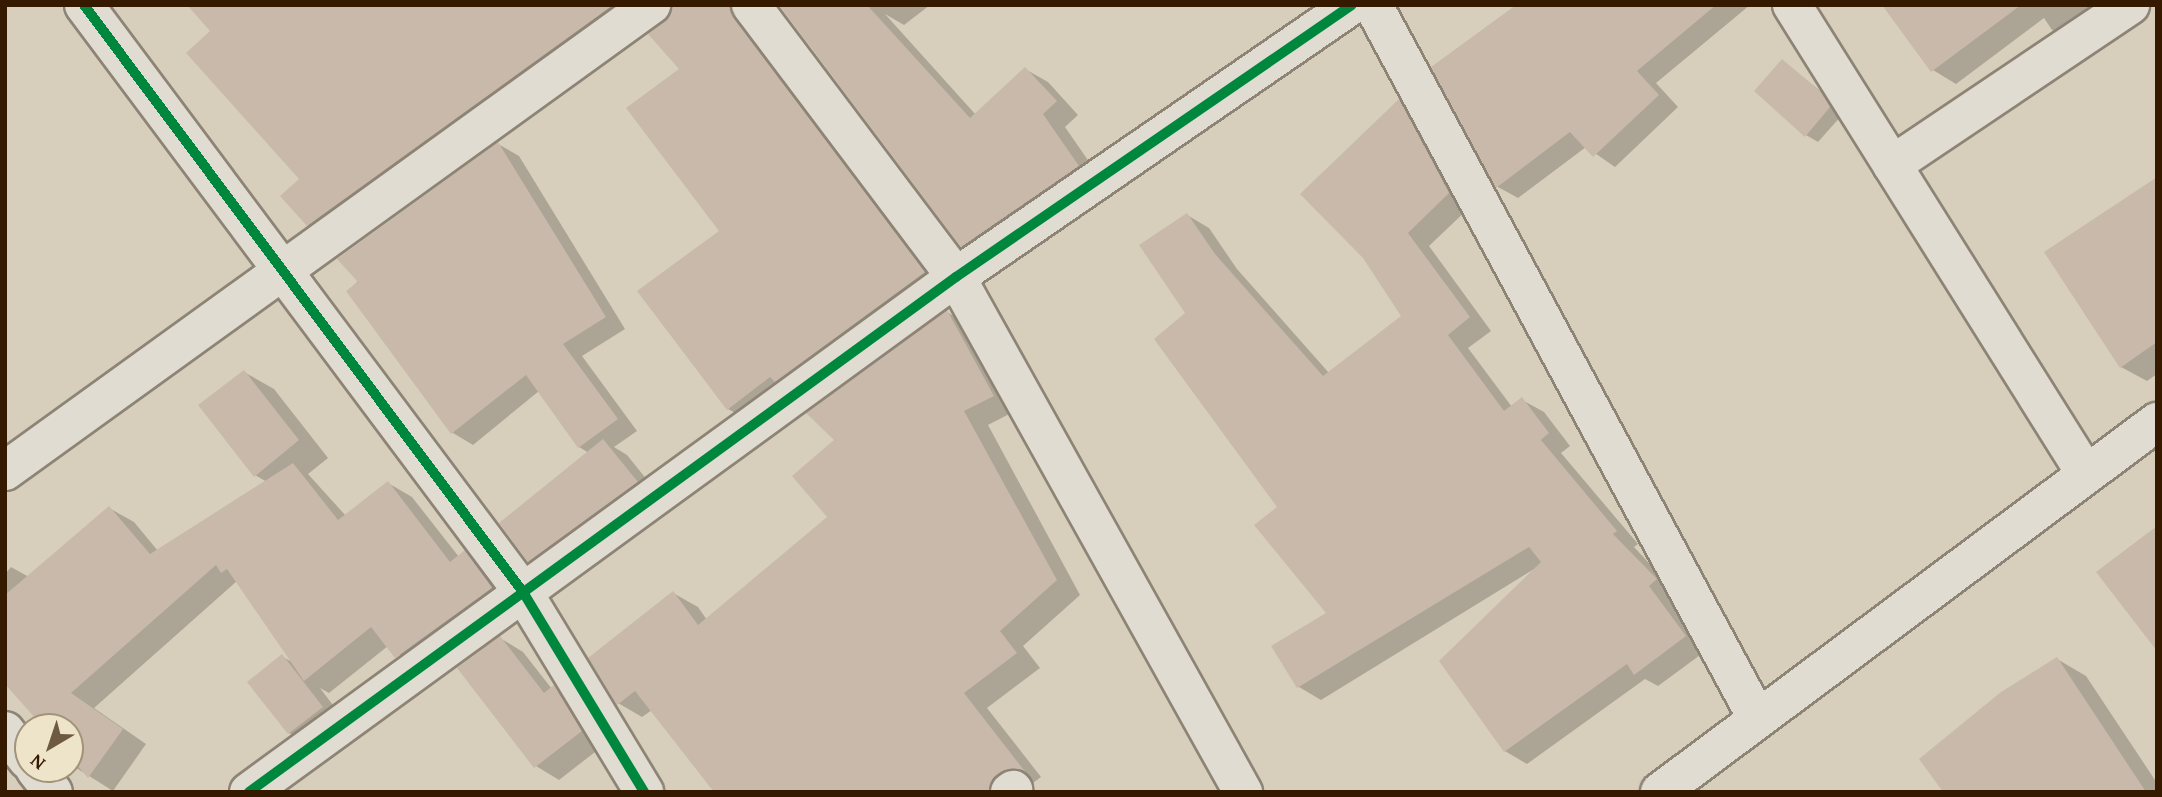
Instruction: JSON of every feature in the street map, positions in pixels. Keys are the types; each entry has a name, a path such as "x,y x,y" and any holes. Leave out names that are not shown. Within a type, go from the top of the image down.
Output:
{"street":[{"path":"84,5 523,592 644,792"},
{"path":"5,471 650,5"},
{"path":"751,5 956,277 1243,792"},
{"path":"249,792 956,277 1352,5"},
{"path":"1373,5 1757,718"},
{"path":"1792,5 2086,474"},
{"path":"1892,166 2130,5"},
{"path":"1667,789 1757,718 2157,422"}],"building":[{"path":"187,5 613,5 307,226 280,196 299,179 186,53 210,31"},
{"path":"672,5 730,5 734,18 925,272 775,382 770,377 727,410 637,291 719,231 626,108 679,69 648,34 664,22"},
{"path":"779,5 867,5 970,118 1025,67 1057,101 1043,114 1079,166 961,247"},
{"path":"1516,5 1716,5 1637,71 1659,95 1593,157 1570,132 1496,188 1431,67"},
{"path":"1882,5 2021,5 1931,72"},
{"path":"1782,59 1821,92 1830,107 1805,137 1754,91"},
{"path":"1399,99 1449,193 1408,233 1470,317 1448,335 1504,411 1522,397 1549,433 1541,440 1617,531 1613,534 1657,579 1649,586 1686,636 1634,675 1627,664 1504,752 1439,661 1541,562 1529,547 1297,688 1271,646 1326,613 1254,525 1277,507 1154,339 1185,313 1139,245 1187,213 1215,254 1323,376 1401,316 1363,258 1300,194"},
{"path":"498,142 606,317 563,344 618,419 578,448 526,375 451,434 346,291 358,282 337,259"},
{"path":"2157,177 2157,342 2120,368 2044,252"},
{"path":"947,310 994,396 964,411 1057,580 1000,631 1017,653 964,693 1027,774 1012,768 1001,772 988,792 714,792 635,691 617,705 588,658 673,591 698,625 827,517 792,476 834,440 806,413"},
{"path":"244,370 299,440 254,477 198,405"},
{"path":"603,439 638,482 528,562 499,523"},
{"path":"293,463 338,520 388,481 450,562 465,550 492,588 395,658 371,627 304,681 227,569 221,573 216,565 71,693 123,729 88,778 84,773 84,713 31,713 5,684 5,595 109,506 150,554"},
{"path":"2157,526 2157,651 2096,572"},
{"path":"500,636 544,693 554,685 582,731 534,768 457,668"},
{"path":"282,654 323,707 288,734 247,682"},
{"path":"2057,657 2146,792 1943,792 1919,759 2001,692"}],"cycle path":[{"path":"84,5 523,592 644,792"},
{"path":"249,792 956,277 1352,5"}]}
